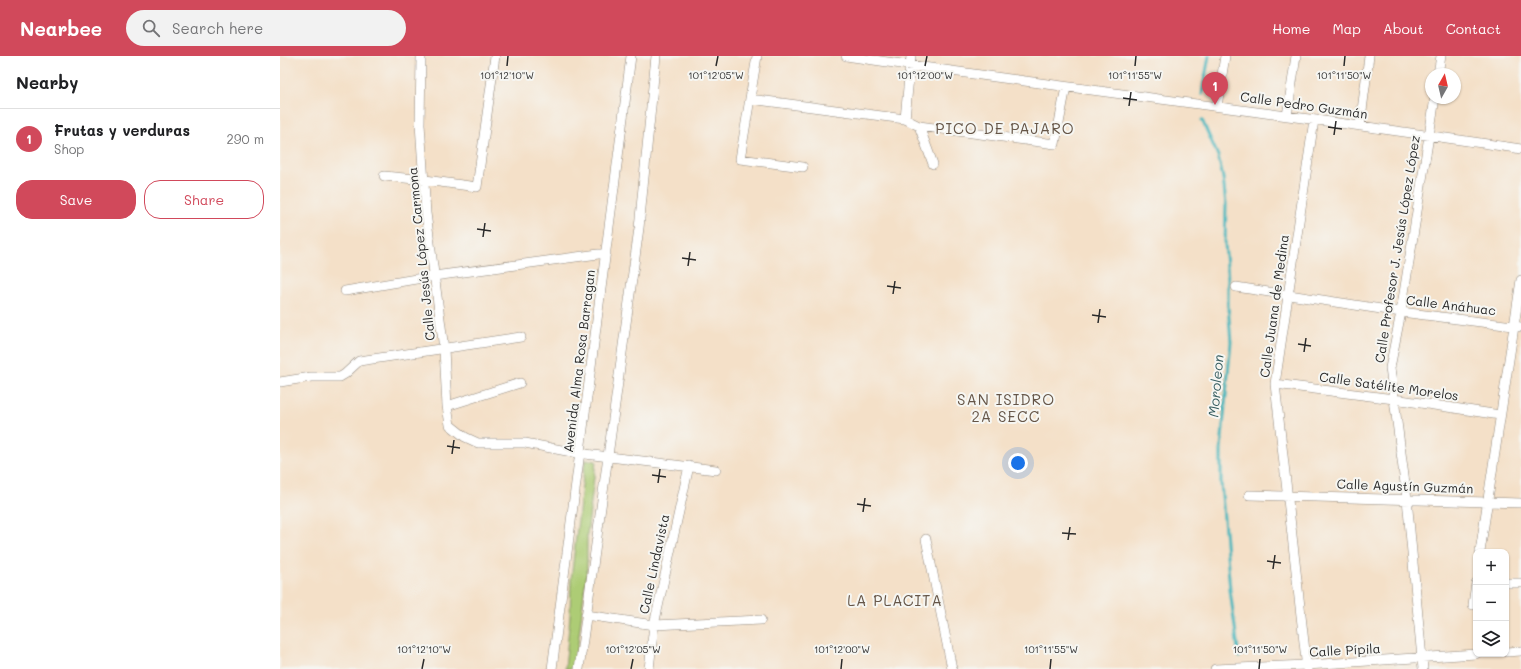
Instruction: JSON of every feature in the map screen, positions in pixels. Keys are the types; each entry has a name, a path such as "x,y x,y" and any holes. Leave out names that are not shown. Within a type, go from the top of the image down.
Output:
{"street":[{"name":"Calle Jesús López Carmona","path":"421,56 420,124 425,180 426,213 444,349 447,406 450,425 465,437 478,443 525,443 580,453"},
{"path":"384,176 477,187 494,56"},
{"name":"Avenida Alma Rosa Barragan","path":"552,669 631,56"},
{"path":"579,669 638,228 656,56"},
{"path":"757,56 740,158 803,167"},
{"name":"Calle Pedro Guzmán","path":"846,56 910,61 1066,87 1217,106 1521,149"},
{"path":"1217,106 1225,56"},
{"path":"1287,116 1296,56"},
{"path":"1360,126 1369,56"},
{"path":"1439,68 1441,56"},
{"path":"905,119 910,61"},
{"path":"750,99 905,119 918,126 1055,144 1066,87"},
{"name":"Calle Profesor J. Jesús López López","path":"1423,669 1407,499 1390,368 1401,312 1434,104"},
{"name":"Calle Juana de Medina","path":"1307,667 1275,384 1314,120"},
{"path":"918,126 934,164"},
{"path":"345,291 434,276 606,252"},
{"path":"1480,549 1500,415 1517,327 1521,280"},
{"name":"Calle Anáhuac","path":"1236,286 1401,312 1517,327"},
{"path":"280,382 311,377 340,377 359,361 521,337"},
{"path":"447,406 520,383"},
{"name":"Calle Satélite Morelos","path":"1275,384 1394,399 1500,415"},
{"path":"580,453 716,470"},
{"name":"Calle Lindavista","path":"649,669 654,625 688,466"},
{"name":"Calle Agustín Guzmán","path":"1249,495 1521,503"},
{"path":"926,539 952,669"},
{"path":"1509,582 1521,584"},
{"path":"586,615 654,625 761,620"},
{"path":"1509,652 1521,651"},
{"name":"Calle Pípila","path":"1215,669 1307,667 1473,654"}],"green space":[{"path":"585,460 596,461 587,535 587,569 575,669 565,669 570,616 571,580"}],"waterway":[{"name":"Moroleon","path":"1202,94 1209,56"},
{"name":"Moroleon","path":"1202,120 1218,156 1223,178 1226,204 1225,244 1231,342 1221,448 1221,483 1230,590 1239,657"}],"place":[{"name":"Frutas y verduras","path":"1215,105"}],"district":[{"name":"PICO DE PAJARO","path":"1005,129"},
{"name":"SAN ISIDRO 2A SECC","path":"1006,408"},
{"name":"LA PLACITA","path":"895,601"}]}
